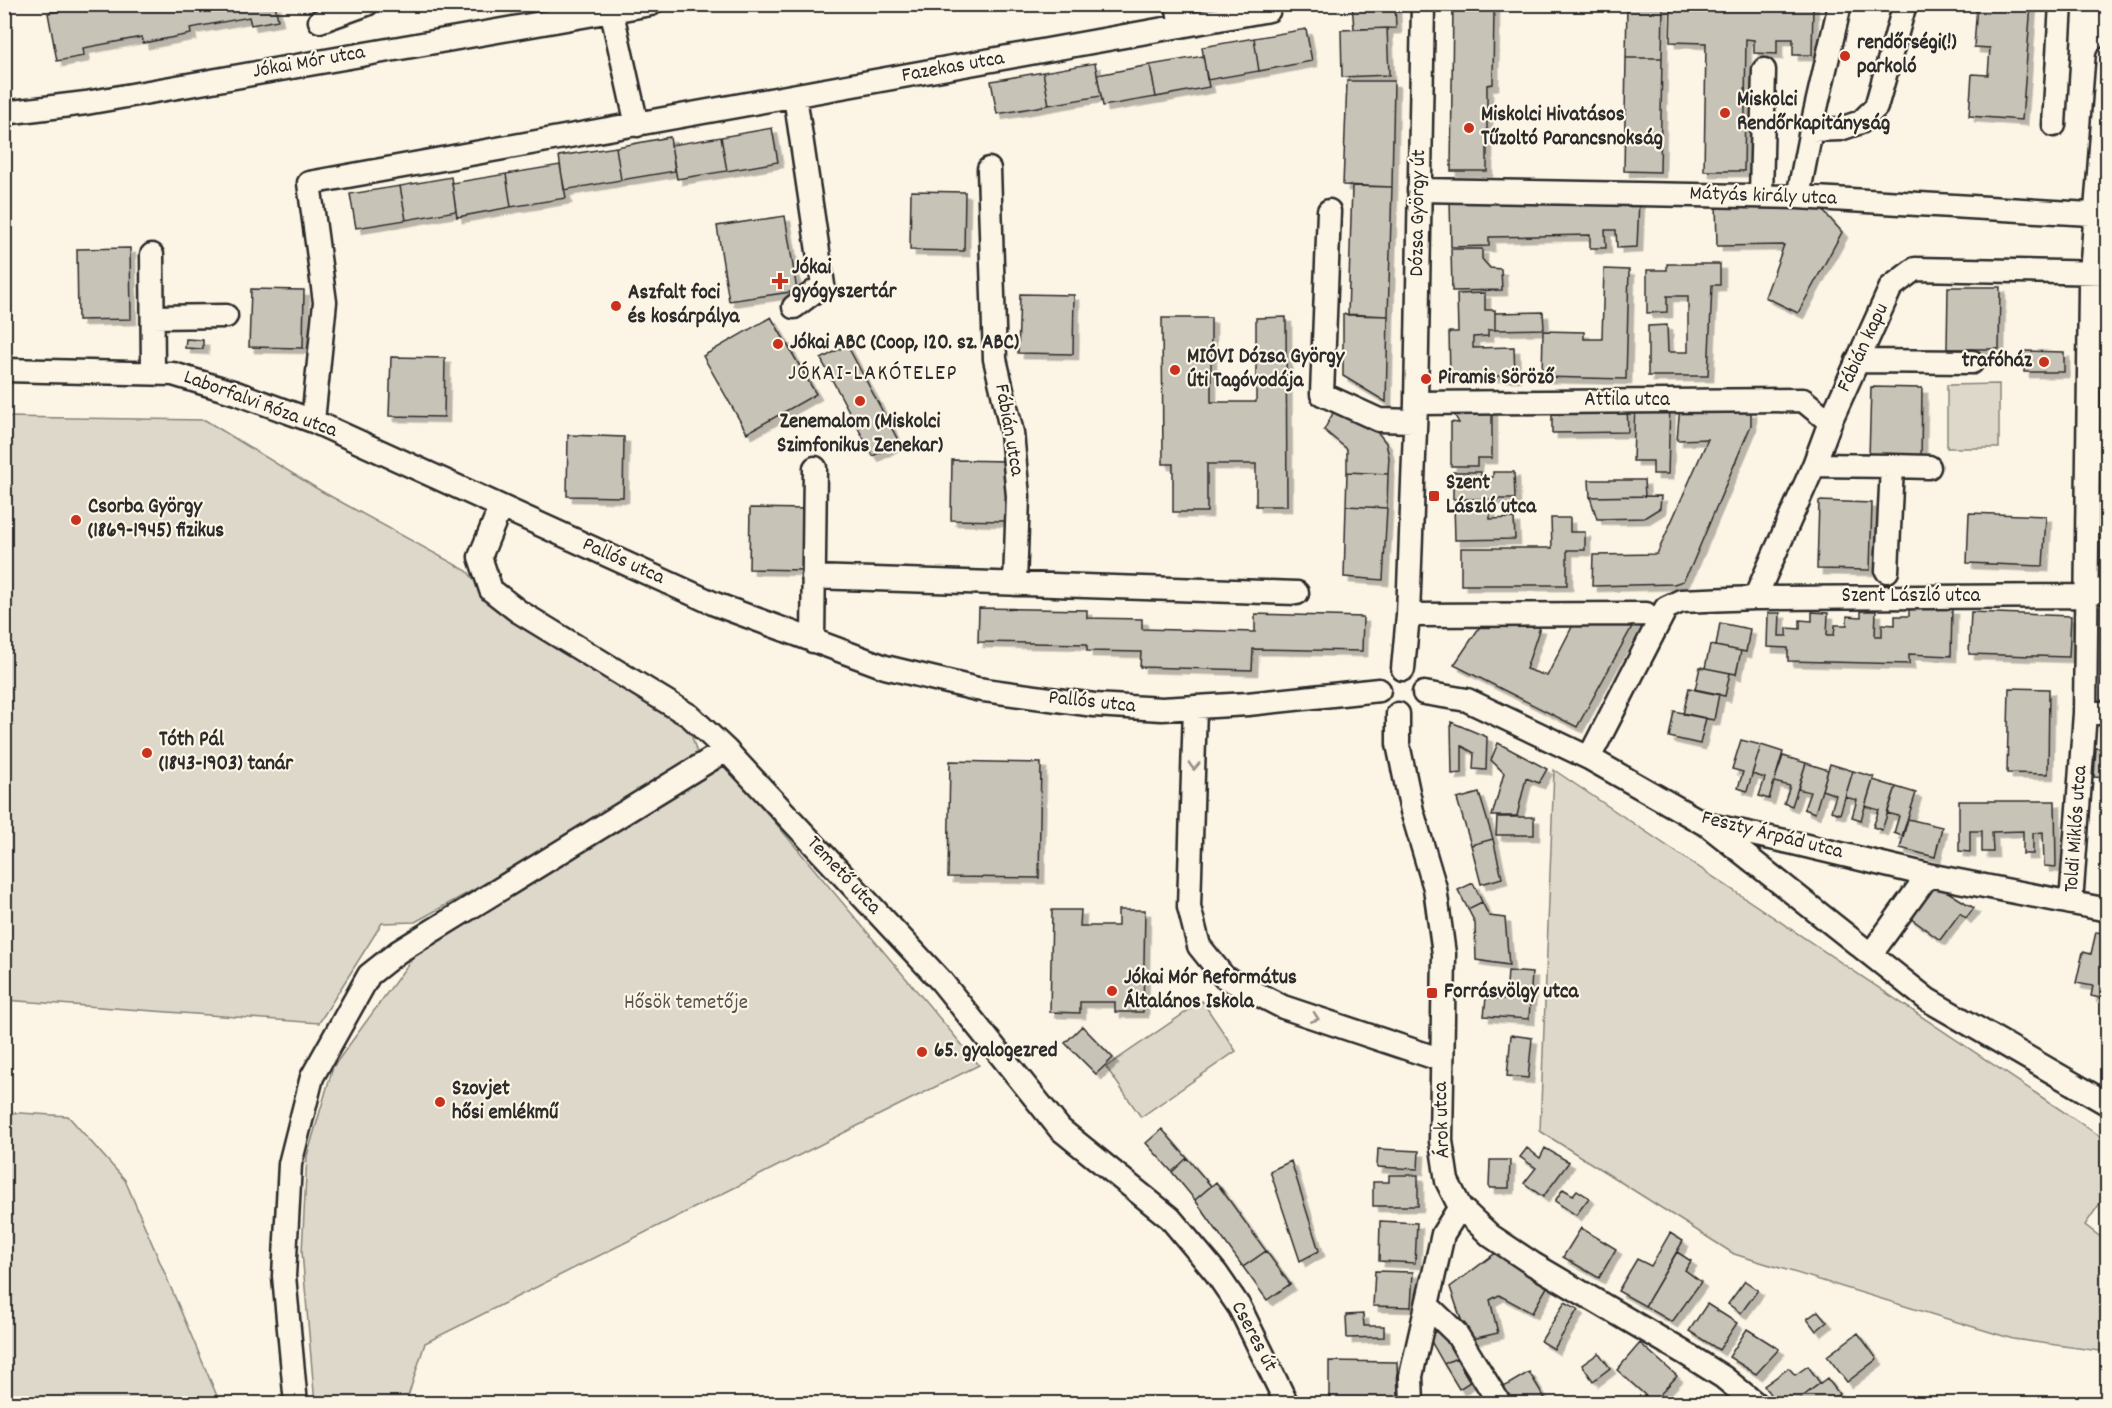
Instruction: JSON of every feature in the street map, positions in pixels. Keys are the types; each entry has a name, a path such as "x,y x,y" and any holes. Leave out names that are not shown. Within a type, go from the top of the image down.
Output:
{"street":[{"path":"320,21 367,4"},
{"path":"313,421 325,302 309,183 638,125 611,7 651,4"},
{"name":"Dózsa György út","path":"1403,669 1408,615 1415,412 1423,4"},
{"path":"1798,197 1840,4"},
{"path":"1811,130 1840,129 1861,122 1876,107 1905,4"},
{"path":"2054,125 2061,4"},
{"name":"Jókai Mór utca","path":"4,113 86,103 611,7"},
{"name":"Fazekas utca","path":"638,125 795,96 1179,15 1269,10"},
{"name":"Toldi Miklós utca","path":"2071,903 2096,713 2085,596 2108,58"},
{"path":"1761,196 1764,70"},
{"path":"794,308 823,285 795,96"},
{"name":"Fábián utca","path":"989,169 995,359 1012,433 1018,496 1016,584"},
{"name":"Mátyás király utca","path":"1419,190 1798,197 2101,215"},
{"path":"1329,211 1322,394 1379,420 1415,412"},
{"path":"152,255 153,372"},
{"name":"Fábián kapu","path":"1755,598 1814,465 1830,422 1891,287 1915,269 2099,273"},
{"path":"153,317 226,316"},
{"path":"1857,361 1972,362"},
{"name":"Laborfalvi Róza utca","path":"4,370 173,374 236,393 313,421 500,508"},
{"name":"Attila utca","path":"1415,412 1803,400 1830,422"},
{"path":"1814,465 1929,467"},
{"path":"1887,571 1892,466"},
{"path":"813,641 815,468"},
{"name":"Pallós utca","path":"500,508 715,604 885,667 977,689 1094,705 1162,709 1294,700 1379,690"},
{"name":"Temető utca","path":"500,508 480,557 491,590 518,611 690,716 726,750 942,982 1060,1129 1170,1218 1216,1273"},
{"path":"813,577 1297,593"},
{"name":"Szent László utca","path":"1408,615 1656,611 1681,601 1755,598 2085,596 2108,588"},
{"path":"1589,758 1656,611"},
{"path":"1403,669 1418,677 1424,693 1422,702 1416,709 1408,714 1398,714 1383,705 1379,690 1380,683 1386,675 1403,669"},
{"name":"Feszty Árpád utca","path":"1424,693 1467,700 1589,758 1705,824 1928,875 2108,910"},
{"path":"1195,707 1189,907 1200,946 1224,976 1283,1007 1442,1060"},
{"name":"Árok utca","path":"1398,714 1397,737 1407,788 1437,899 1444,954 1441,1141 1447,1181 1460,1207 1491,1236 1533,1264 1723,1377 1756,1404"},
{"path":"297,1404 284,1276 290,1164 312,1077 369,975 398,952 726,750"},
{"path":"1705,824 1928,1000 2103,1099"},
{"path":"1871,954 1928,875"},
{"path":"1412,1404 1411,1376 1443,1234 1460,1207"},
{"name":"Cseres út","path":"1216,1273 1240,1308 1287,1404"},
{"path":"1427,1305 1456,1333 1500,1404"}],"green space":[{"path":"1999,384 1999,448 1947,448 1947,385"},
{"path":"4,417 205,420 321,491 467,571 488,596 688,724 697,753 573,835 415,922 382,923 319,1023 5,1000"},
{"name":"Hősök temetője","path":"725,763 979,1065 425,1343 406,1403 315,1404 302,1252 307,1156 333,1067 414,956"},
{"path":"1554,770 2107,1141 2107,1193 2085,1225 2107,1242 2107,1352 2013,1339 1734,1254 1540,1131"},
{"path":"1202,1001 1236,1051 1141,1117 1106,1067"},
{"path":"4,1112 68,1116 125,1180 220,1403 5,1403"}],"building":[{"path":"95,4 275,4 278,20 251,25 249,17 190,28 191,34 143,43 142,37 83,48 84,56 57,61 48,13"},
{"path":"314,4 332,4 316,10"},
{"path":"1352,4 1395,4 1396,28 1354,29"},
{"name":"Miskolci Hivatásos Tűzoltó Parancsnokság","path":"1453,4 1494,4 1493,84 1487,85 1487,171 1451,171"},
{"path":"1627,4 1663,4 1662,58 1626,58"},
{"name":"Miskolci Rendőrkapitányság","path":"1671,4 1813,4 1812,55 1793,55 1793,39 1777,39 1777,54 1754,53 1754,40 1746,39 1744,171 1704,171 1706,43 1670,42"},
{"path":"1977,4 2031,4 2022,120 1969,116 1972,74 1988,75 1990,48 1974,47"},
{"path":"1387,28 1389,75 1342,77 1341,30"},
{"path":"1306,29 1312,61 1259,71 1254,38"},
{"path":"1254,38 1259,71 1207,80 1202,47"},
{"path":"1203,56 1209,87 1156,97 1150,65"},
{"path":"1626,58 1662,58 1660,172 1624,171"},
{"path":"1095,63 1101,96 1049,105 1043,72"},
{"path":"1150,65 1156,97 1103,106 1097,75"},
{"path":"1043,72 1049,105 997,114 991,81"},
{"path":"1347,81 1394,81 1392,187 1343,185"},
{"path":"772,128 778,162 727,171 721,137"},
{"path":"670,137 675,171 621,180 616,147"},
{"path":"721,137 727,171 677,179 671,145"},
{"path":"616,147 621,180 564,190 559,156"},
{"path":"560,165 566,198 511,207 506,174"},
{"path":"506,174 511,207 457,217 452,183"},
{"path":"451,177 456,211 406,220 400,186"},
{"path":"400,186 406,220 356,228 350,194"},
{"path":"1352,186 1392,187 1388,316 1348,315"},
{"path":"911,191 965,192 964,251 910,250"},
{"path":"1450,199 1639,199 1637,247 1617,248 1616,230 1605,230 1606,248 1590,248 1590,235 1489,237 1489,246 1451,247"},
{"path":"1716,202 1817,204 1842,232 1798,313 1765,297 1784,245 1717,246"},
{"path":"785,216 797,291 729,301 717,226"},
{"path":"130,248 131,319 78,320 77,249"},
{"path":"1451,249 1482,249 1482,259 1490,268 1501,269 1502,290 1452,291"},
{"path":"1667,264 1720,264 1720,285 1712,285 1708,376 1648,376 1648,326 1667,325 1668,352 1688,352 1688,296 1667,296 1667,312 1647,313 1647,270 1667,270"},
{"path":"1604,269 1629,270 1626,379 1542,377 1543,331 1584,332 1584,339 1602,339"},
{"path":"1948,287 2000,287 1999,349 1947,349"},
{"path":"251,289 304,290 303,348 249,347"},
{"path":"1485,293 1485,310 1495,310 1495,330 1488,330 1488,336 1473,337 1473,348 1514,347 1515,376 1450,376 1449,332 1458,332 1457,294"},
{"path":"1020,294 1074,295 1073,354 1018,353"},
{"path":"1543,312 1544,329 1495,330 1495,313"},
{"path":"1343,314 1388,316 1386,402 1343,376"},
{"path":"771,317 816,394 747,433 703,356"},
{"path":"1286,317 1287,506 1256,506 1256,464 1207,464 1207,512 1173,512 1173,464 1163,464 1162,318 1211,318 1211,402 1256,402 1256,318"},
{"path":"186,339 203,340 203,349 185,348"},
{"name":"Zenemalom (Miskolci Szimfonikus Zenekar)","path":"847,345 899,442 873,456 821,359"},
{"name":"trafóház","path":"2024,351 2064,352 2064,372 2024,372"},
{"path":"391,357 445,358 444,417 389,416"},
{"path":"1871,387 1922,388 1921,458 1869,457"},
{"path":"1635,401 1670,402 1668,474 1653,474 1653,461 1633,461"},
{"path":"1339,402 1380,435 1386,443 1389,457 1388,474 1347,472 1347,449 1324,430"},
{"path":"1448,403 1492,404 1492,458 1477,458 1477,466 1451,466 1451,422 1459,423"},
{"path":"1627,405 1628,432 1552,433 1552,406"},
{"path":"1680,405 1751,411 1751,425 1691,567 1683,581 1674,584 1592,586 1593,555 1657,554 1708,439 1677,440"},
{"path":"568,435 624,437 623,497 567,496"},
{"path":"952,460 1007,461 1005,521 951,520"},
{"path":"1347,472 1388,474 1387,508 1346,506"},
{"path":"1453,472 1481,472 1481,477 1493,477 1493,472 1514,472 1515,499 1453,499"},
{"path":"1589,480 1644,480 1645,496 1590,497"},
{"path":"1661,496 1660,508 1644,518 1597,519 1590,497"},
{"path":"1819,501 1872,503 1870,570 1817,569"},
{"path":"1490,502 1490,519 1514,518 1515,539 1455,540 1454,503"},
{"path":"1346,506 1387,508 1383,580 1344,577"},
{"path":"750,508 806,509 805,570 749,569"},
{"path":"1969,513 2046,516 2043,566 1967,563"},
{"path":"1551,518 1570,518 1570,532 1585,532 1585,550 1567,550 1567,585 1461,585 1461,548 1552,548"},
{"path":"979,608 1087,610 1087,618 1142,619 1142,629 1255,632 1255,614 1363,617 1362,651 1253,649 1252,670 1140,667 1141,652 1087,651 1087,644 978,642"},
{"path":"1909,608 1952,609 1951,656 1909,654 1909,664 1788,661 1788,648 1767,647 1768,613 1780,613 1779,636 1787,636 1787,628 1800,629 1800,620 1812,621 1812,612 1828,613 1827,635 1834,635 1835,625 1847,625 1847,616 1861,617 1861,611 1876,611 1875,636 1882,636 1882,624 1895,625 1895,616 1909,616"},
{"path":"1971,612 2071,616 2069,657 1969,654"},
{"path":"1483,622 1540,627 1526,669 1547,676 1573,625 1634,623 1577,727 1454,665"},
{"path":"1720,623 1750,629 1746,652 1716,646"},
{"path":"1710,645 1741,651 1736,674 1705,668"},
{"path":"1700,667 1730,673 1725,696 1695,690"},
{"path":"1689,688 1719,694 1714,720 1683,714"},
{"path":"2009,688 2049,689 2048,774 2007,773"},
{"path":"1674,711 1706,718 1700,744 1669,737"},
{"path":"1451,722 1487,737 1486,770 1473,769 1474,753 1462,746 1462,773 1452,774"},
{"path":"1741,740 1761,745 1747,791 1738,788 1743,772 1732,769"},
{"path":"1498,743 1547,769 1539,783 1526,778 1517,816 1492,816 1504,773 1491,760"},
{"path":"1761,745 1783,752 1769,799 1759,796 1765,778 1752,774"},
{"path":"2096,748 2108,749 2108,778 2094,777"},
{"path":"1783,756 1806,763 1792,806 1784,803 1790,786 1774,782"},
{"path":"950,761 1041,763 1039,878 948,877"},
{"path":"1806,763 1828,770 1815,813 1804,809 1810,792 1798,789"},
{"path":"1830,764 1853,771 1840,814 1831,811 1836,795 1822,790"},
{"path":"1853,771 1874,777 1861,820 1852,817 1857,800 1845,797"},
{"path":"1873,780 1896,787 1882,830 1873,827 1879,810 1865,806"},
{"path":"1896,787 1916,793 1902,836 1894,833 1899,816 1887,813"},
{"path":"1479,793 1493,839 1471,845 1457,799"},
{"path":"1959,801 2055,801 2056,867 2044,866 2043,832 2033,833 2033,854 2023,854 2023,831 1992,832 1993,852 1982,852 1982,831 1970,831 1970,852 1959,851"},
{"path":"1497,817 1534,817 1534,835 1496,835"},
{"path":"1908,819 1942,827 1935,857 1900,848"},
{"path":"1493,839 1502,878 1481,884 1471,845"},
{"path":"2108,852 2108,883 2102,882"},
{"path":"1930,881 1974,908 1966,918 1960,913 1940,940 1905,914"},
{"path":"1473,883 1482,902 1468,909 1458,890"},
{"path":"1482,902 1489,916 1505,918 1509,965 1476,960 1475,923 1468,909"},
{"path":"1052,910 1081,910 1080,926 1118,926 1118,910 1145,910 1143,1012 1115,1012 1115,1002 1080,1002 1080,1013 1050,1012"},
{"path":"2096,932 2108,934 2108,983 2104,999 2091,996 2093,986 2076,983 2083,952 2091,954"},
{"path":"1508,971 1532,973 1529,1019 1484,1016 1486,998 1506,999"},
{"path":"1082,1026 1113,1058 1096,1074 1065,1043"},
{"path":"1511,1035 1532,1038 1528,1078 1507,1076"},
{"path":"1162,1129 1187,1158 1172,1172 1146,1143"},
{"path":"1527,1148 1540,1158 1545,1148 1569,1162 1543,1197 1524,1183 1536,1168 1520,1157"},
{"path":"1378,1149 1419,1151 1418,1169 1377,1167"},
{"path":"1187,1158 1211,1186 1195,1200 1172,1172"},
{"path":"1490,1160 1510,1160 1509,1188 1489,1188"},
{"path":"1291,1161 1319,1251 1300,1261 1270,1171"},
{"path":"1389,1175 1418,1175 1418,1206 1373,1206 1373,1182 1389,1182"},
{"path":"1216,1182 1266,1251 1243,1267 1195,1200"},
{"path":"1563,1189 1573,1195 1577,1190 1589,1198 1576,1215 1555,1201"},
{"path":"1380,1221 1417,1223 1415,1263 1379,1261"},
{"path":"1581,1228 1616,1249 1599,1278 1563,1257"},
{"path":"1670,1233 1683,1241 1645,1306 1618,1291 1637,1259 1651,1266"},
{"path":"1266,1251 1290,1284 1267,1300 1243,1267"},
{"path":"1497,1252 1550,1282 1532,1313 1499,1295 1490,1300 1498,1333 1468,1340 1450,1287"},
{"path":"1677,1252 1691,1261 1685,1270 1701,1282 1672,1322 1645,1306"},
{"path":"1375,1271 1413,1272 1411,1307 1373,1306"},
{"path":"1745,1281 1758,1290 1741,1313 1728,1304"},
{"path":"1565,1302 1578,1309 1554,1349 1541,1341"},
{"path":"1707,1304 1737,1323 1719,1350 1689,1331"},
{"path":"1818,1311 1827,1322 1816,1331 1807,1319"},
{"path":"1363,1314 1364,1326 1384,1326 1384,1337 1347,1338 1346,1315"},
{"path":"1440,1329 1456,1358 1444,1364 1428,1336"},
{"path":"1747,1329 1779,1349 1756,1374 1729,1357"},
{"path":"1858,1333 1877,1359 1847,1382 1827,1356"},
{"path":"1640,1343 1677,1376 1653,1402 1617,1370"},
{"path":"1599,1353 1610,1368 1593,1381 1582,1365"},
{"path":"1456,1358 1470,1382 1459,1389 1444,1364"},
{"path":"1329,1361 1397,1362 1398,1400 1329,1400"},
{"path":"1808,1366 1820,1383 1793,1404 1777,1404 1764,1386 1789,1368 1795,1375"},
{"path":"1529,1372 1546,1400 1540,1404 1511,1404 1502,1388"},
{"path":"1827,1378 1839,1394 1827,1404 1793,1404"},
{"path":"1670,1398 1676,1404 1664,1404"}],"place":[{"name":"rendőrségi(!) parkoló","path":"1845,56"},
{"name":"Miskolci Rendőrkapitányság","path":"1725,113"},
{"name":"Miskolci Hivatásos Tűzoltó Parancsnokság","path":"1469,128"},
{"name":"Jókai gyógyszertár","path":"780,281"},
{"name":"Aszfalt foci és kosárpálya","path":"616,306"},
{"name":"Jókai ABC (Coop, 120. sz. ABC)","path":"778,344"},
{"name":"trafóház","path":"2044,362"},
{"name":"MIÓVI Dózsa György Úti Tagóvodája","path":"1175,370"},
{"name":"Piramis Söröző","path":"1426,379"},
{"name":"Zenemalom (Miskolci Szimfonikus Zenekar)","path":"860,401"},
{"name":"Szent László utca","path":"1434,496"},
{"name":"Csorba György (1869-1945) fizikus","path":"76,520"},
{"name":"Tóth Pál (1843-1903) tanár","path":"147,753"},
{"name":"Jókai Mór Református Általános Iskola","path":"1112,991"},
{"name":"Forrásvölgy utca","path":"1432,993"},
{"name":"65. gyalogezred","path":"922,1052"},
{"name":"Szovjet hősi emlékmű","path":"440,1102"}],"district":[{"name":"JÓKAI-LAKÓTELEP","path":"873,374"}]}
